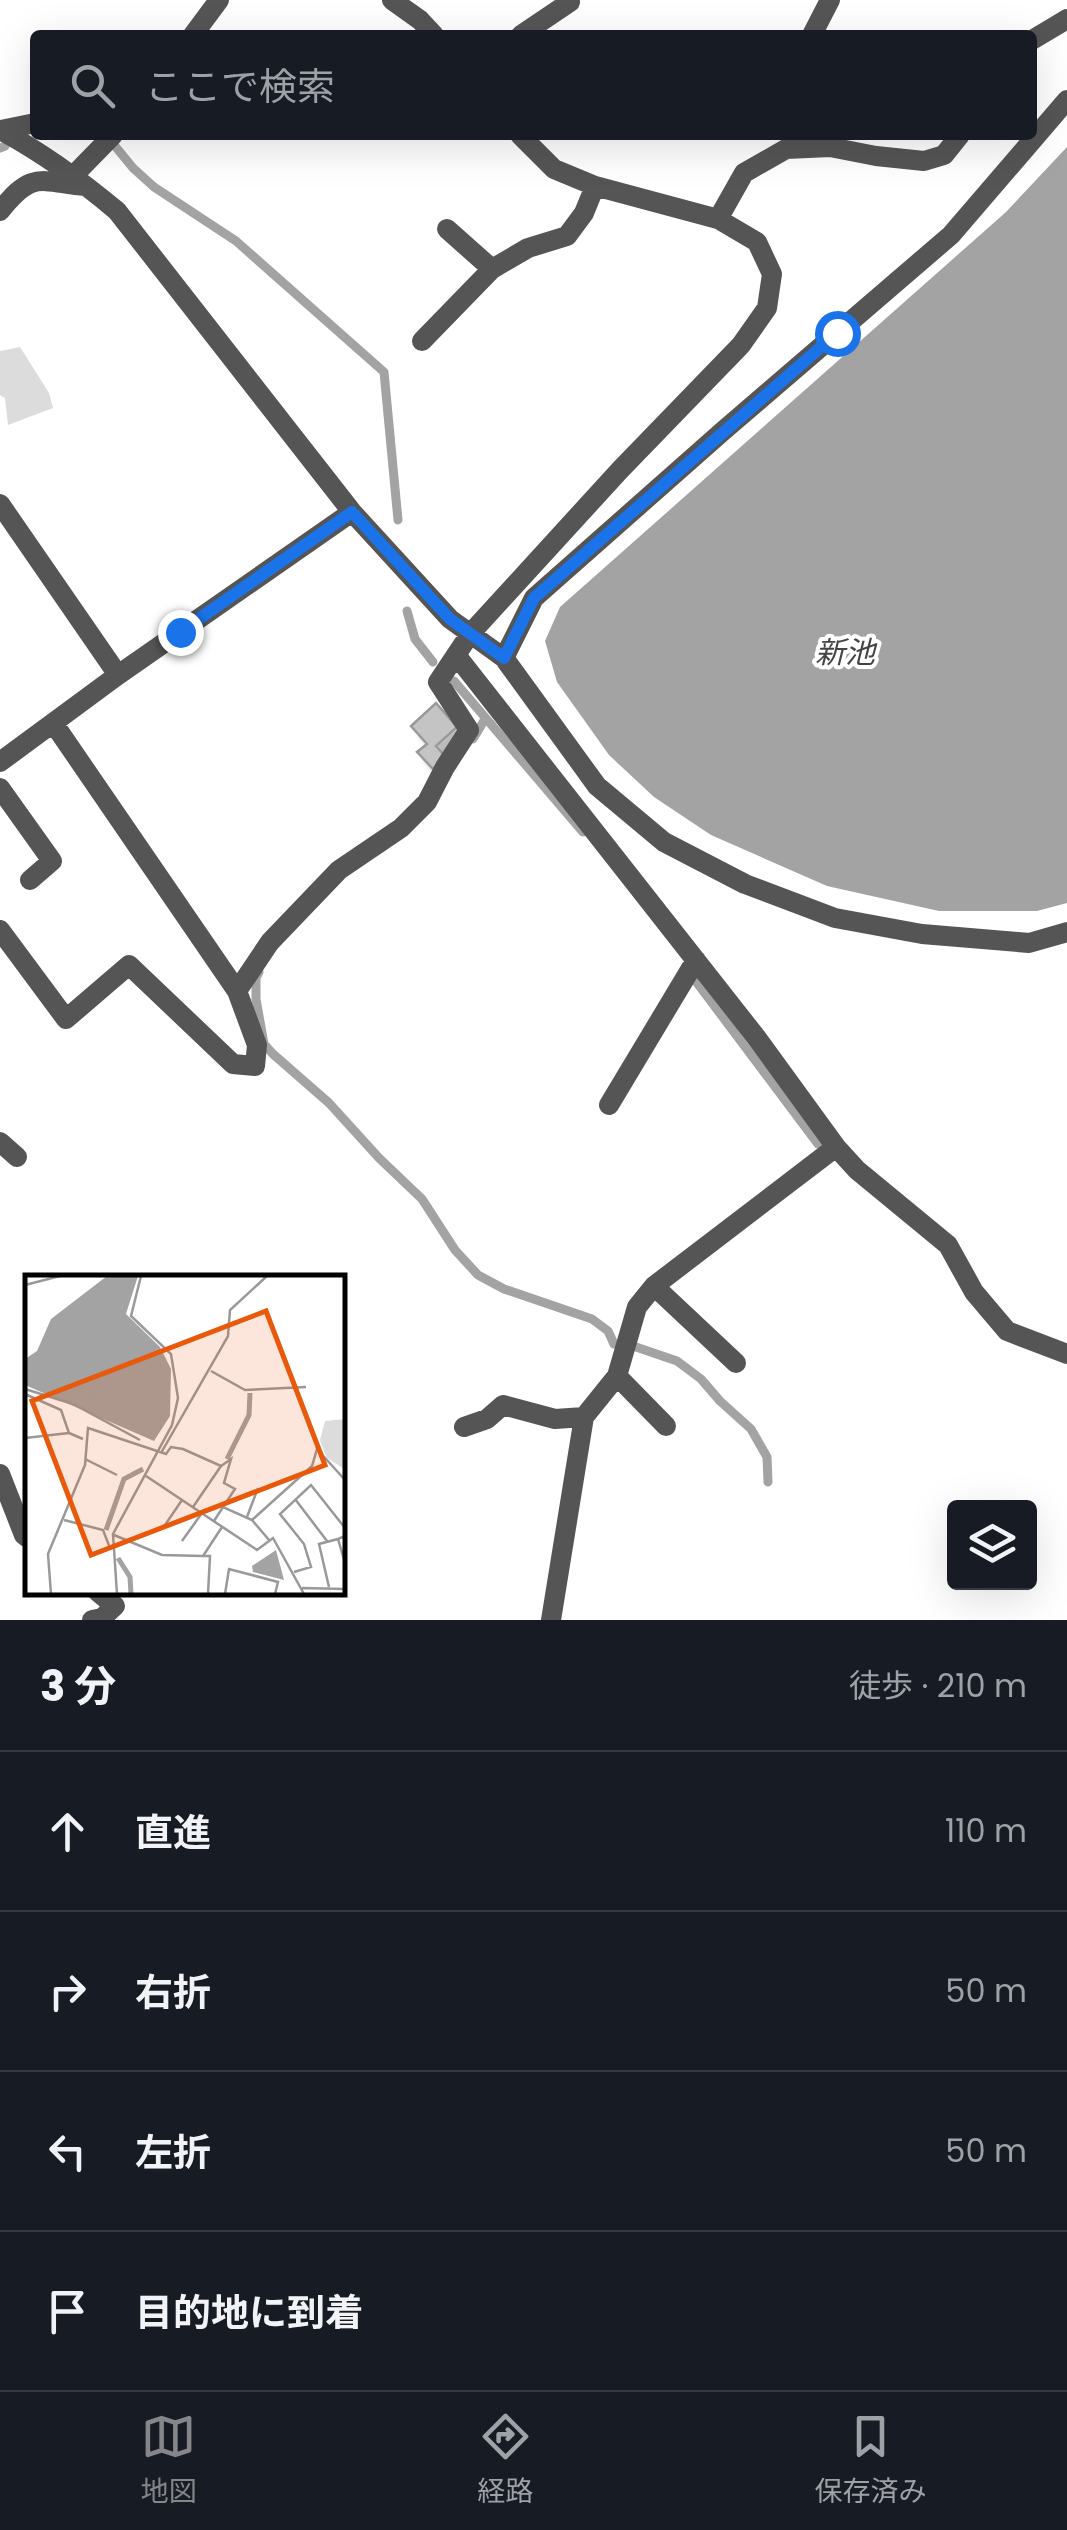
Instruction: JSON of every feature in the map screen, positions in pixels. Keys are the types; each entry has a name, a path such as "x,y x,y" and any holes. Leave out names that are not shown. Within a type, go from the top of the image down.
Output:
{"street":[{"path":"198,30 219,0"},
{"path":"392,0 429,30"},
{"path":"815,30 830,0"},
{"path":"539,30 570,2"},
{"path":"1037,37 1067,20"},
{"path":"1037,135 1067,100"},
{"path":"0,130 30,125"},
{"path":"0,130 81,181 117,211 352,512 450,619 504,658 597,786 664,842 745,884 836,918 922,934 1029,943 1067,932"},
{"path":"81,181 110,140"},
{"path":"237,992 270,942 339,870 401,828 427,802 469,730 438,682 470,634 741,344 767,308 772,274 757,242 718,219 595,186 554,169 525,140"},
{"path":"718,219 744,173 786,142 924,161 944,155 956,140"},
{"path":"504,658 534,598 951,235 1033,140"},
{"path":"0,211 18,188 35,181 81,181"},
{"path":"422,341 492,270 528,248 567,236 584,213 595,186"},
{"path":"447,229 492,270"},
{"path":"0,504 118,675"},
{"path":"0,762 352,512"},
{"path":"456,655 696,960 836,1147 857,1170 948,1244 974,1292 1007,1331 1067,1354"},
{"path":"0,930 66,1019 129,965 233,1064 255,1066 258,1045 237,992 54,724"},
{"path":"0,788 52,860 30,880"},
{"path":"610,1105 696,960"},
{"path":"0,1142 17,1158"},
{"path":"551,1620 584,1417 617,1376 637,1307 654,1286 836,1147"},
{"path":"654,1286 736,1363"},
{"path":"617,1376 666,1426"},
{"path":"464,1427 487,1418 504,1405 555,1419 584,1417"},
{"path":"0,1474 25,1536"},
{"path":"92,1620 102,1618 115,1606 102,1595"}],"shaded area":[{"path":"20,347 49,393 53,408 8,425 5,398 0,395 0,351"}],"water":[{"name":"新池","path":"1067,147 1067,903 1037,911 939,911 827,886 711,835 654,797 609,755 557,682 545,641 560,607 1006,212"}],"building":[{"path":"436,703 457,727 436,746 446,757 433,769 417,752 427,744 411,726"}],"waterway":[{"path":"0,148 5,146"},
{"path":"115,146 154,187 236,241 384,372 398,520"},
{"path":"407,611 415,639 433,662"},
{"path":"454,681 583,832"},
{"path":"473,739 485,719"},
{"path":"259,972 256,999 264,1044 329,1103 422,1199 455,1250 478,1275 504,1289 592,1319 608,1331 614,1344"},
{"path":"695,980 818,1144"},
{"path":"636,1347 677,1361 751,1429 767,1457 768,1482"}],"route":[{"path":"180,632 352,512 450,619 504,658 534,598 837,333"}]}
